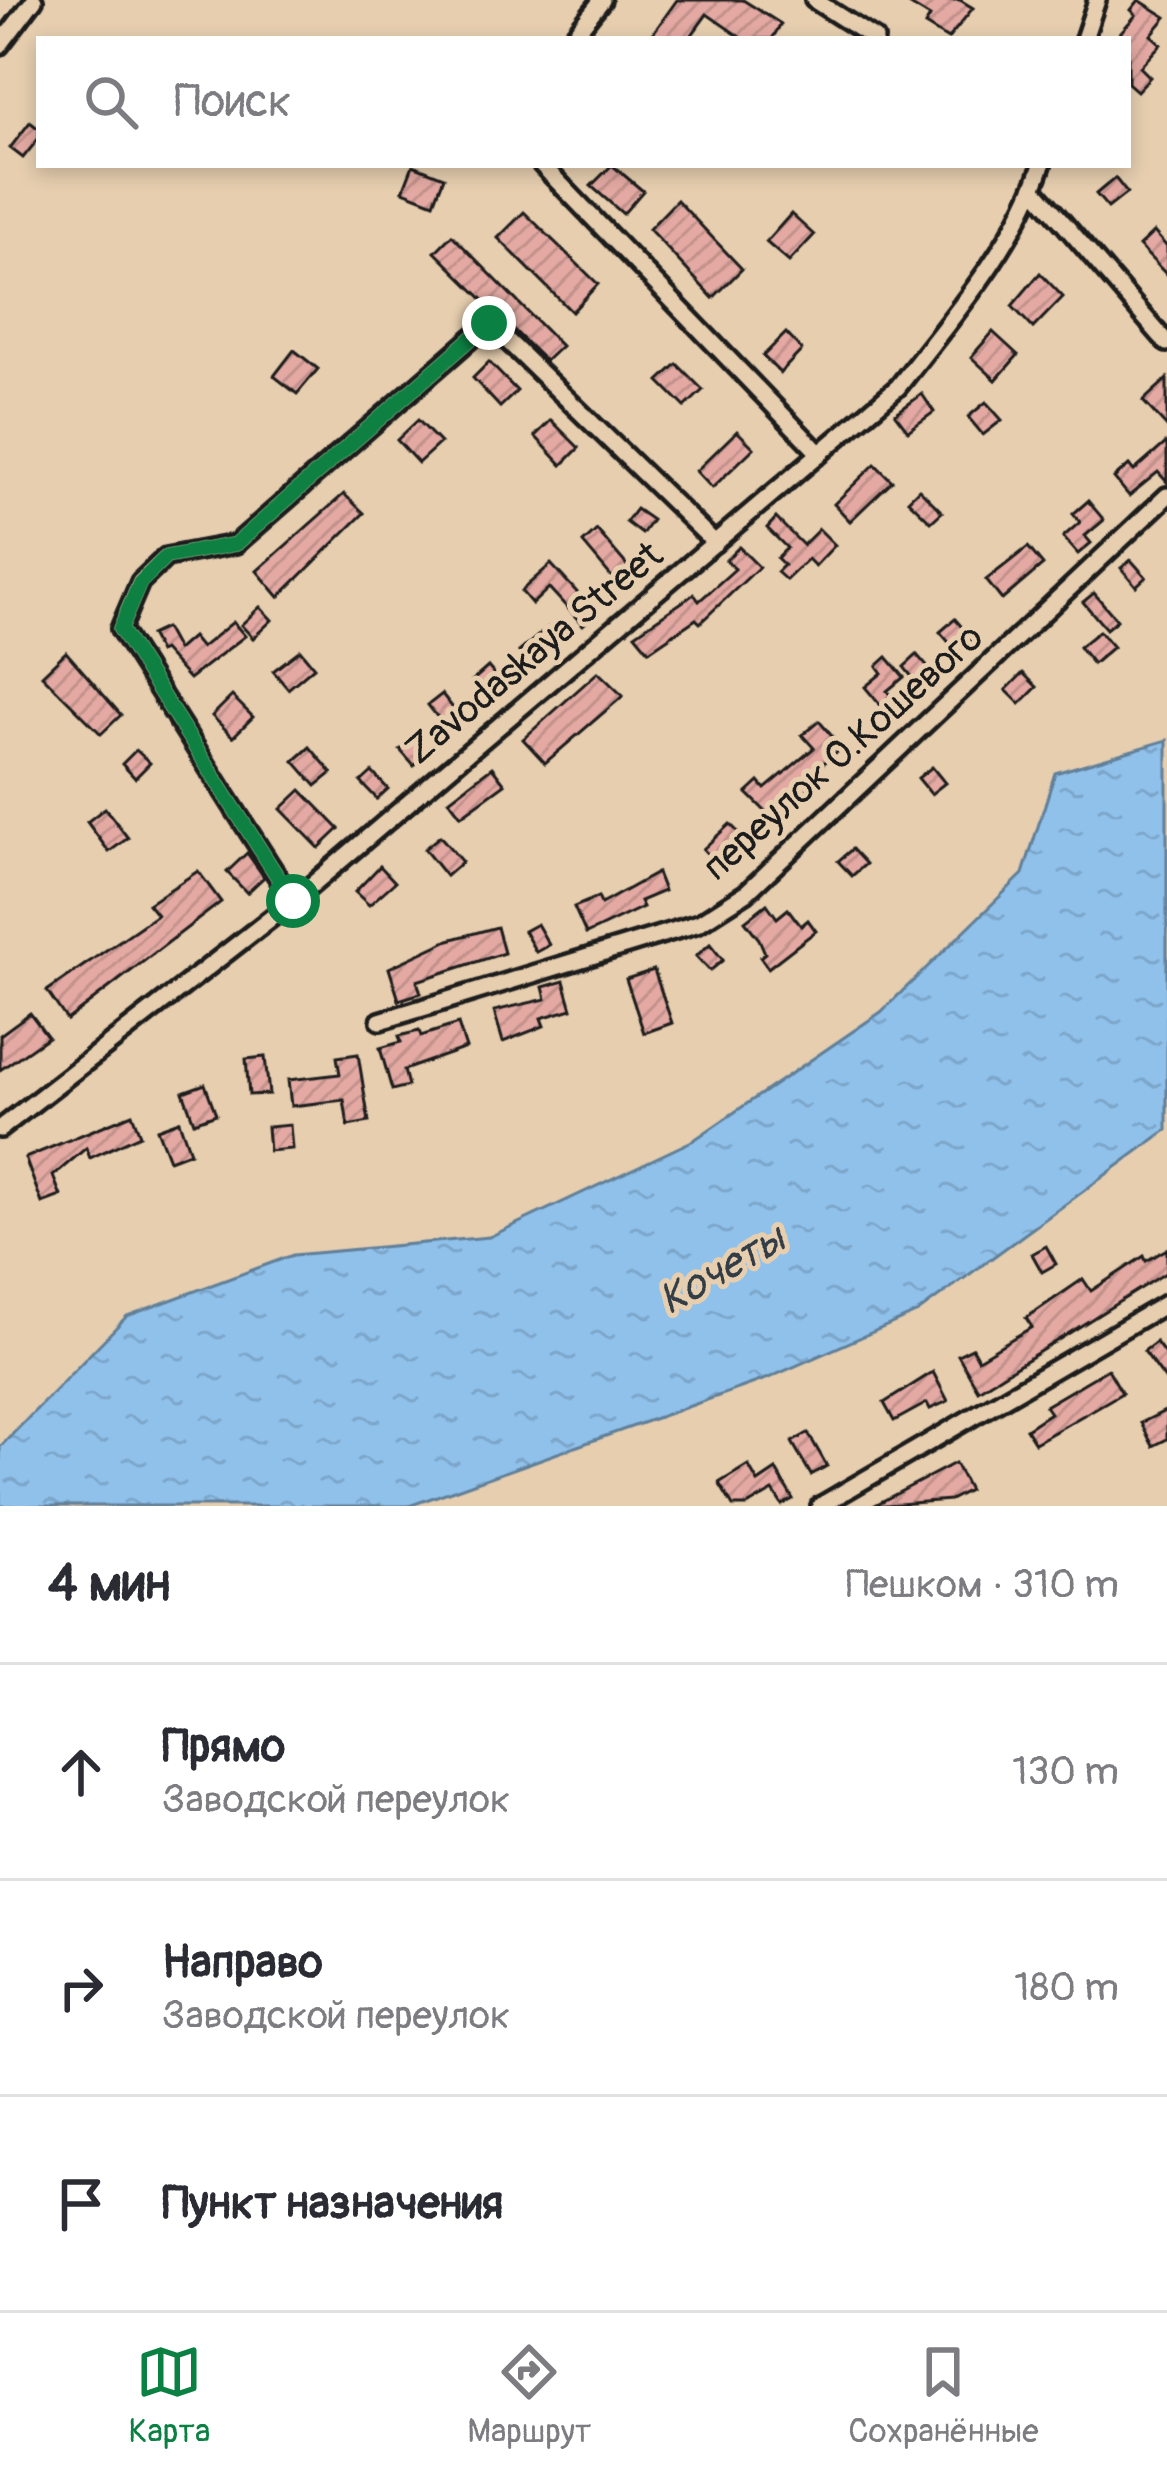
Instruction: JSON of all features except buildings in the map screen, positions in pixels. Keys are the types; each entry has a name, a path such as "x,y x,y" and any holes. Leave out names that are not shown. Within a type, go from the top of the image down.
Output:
{"street":[{"path":"0,45 34,0"},
{"path":"573,36 602,0"},
{"path":"814,0 869,36"},
{"path":"1085,36 1097,0"},
{"path":"545,168 820,454"},
{"name":"Zavodaskaya Street","path":"0,1129 293,901 898,387 962,304 1034,189 1041,168"},
{"path":"1034,189 1167,344"},
{"path":"293,901 120,629 140,583 166,557 236,544 489,323 715,543"},
{"name":"переулок О.Кошевого","path":"380,1022 699,922 746,893 1167,496"},
{"path":"820,1506 1167,1303"}],"water":[{"name":"Кочеты","path":"1167,740 1167,1130 918,1312 766,1379 409,1506 0,1506 0,1447 127,1316 293,1255 489,1237 694,1140 881,1012 1023,874 1055,773"}],"route":[{"path":"293,901 120,629 127,605 140,583 166,557 236,544 489,323"}]}
